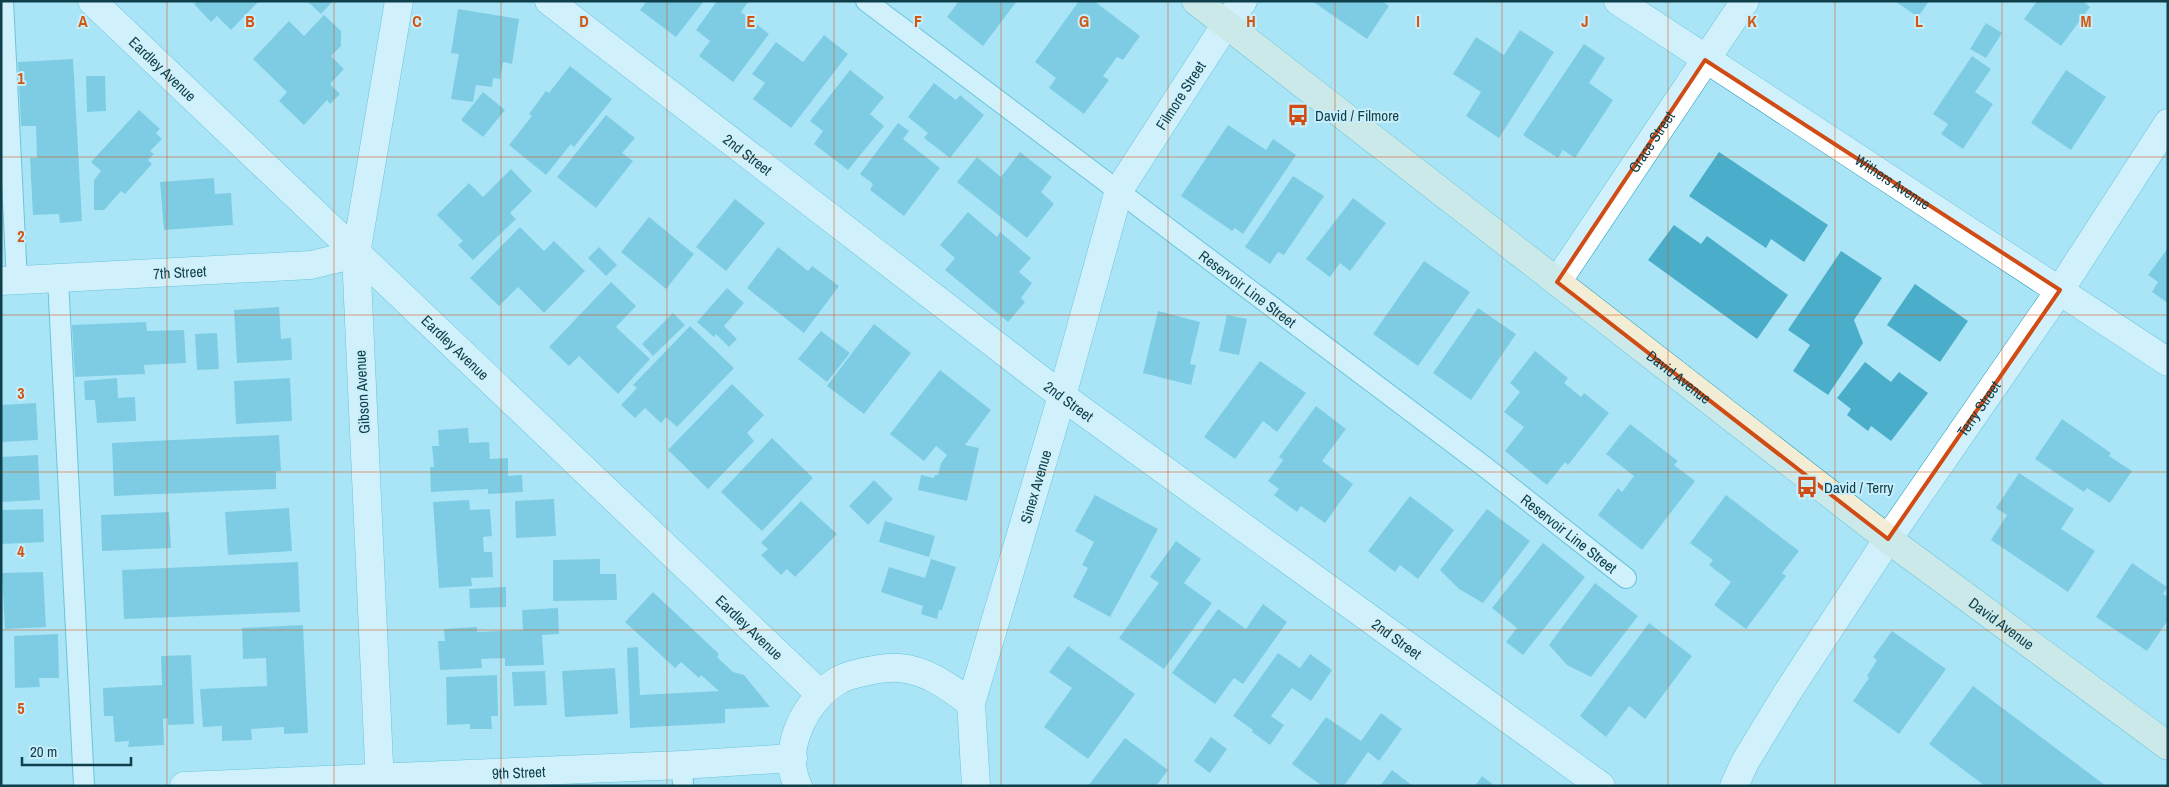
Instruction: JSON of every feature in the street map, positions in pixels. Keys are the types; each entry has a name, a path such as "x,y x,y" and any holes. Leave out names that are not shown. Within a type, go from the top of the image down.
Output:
{"main road":[{"name":"David Avenue","path":"1196,1 1888,538 2168,746"}],"street":[{"name":"Eardley Avenue","path":"92,1 820,694"},
{"name":"Gibson Avenue","path":"380,781 356,254 400,1"},
{"name":"2nd Street","path":"550,1 1062,396 1601,786"},
{"name":"Filmore Street","path":"1119,190 1226,24 1243,1"},
{"name":"Withers Avenue","path":"1618,1 2168,362"},
{"name":"Grace Street","path":"1557,282 1744,1"},
{"name":"Terry Street","path":"1734,786 1744,762 1888,538 2060,290 2168,123"},
{"name":"Sinex Avenue","path":"976,786 971,703 1062,396 1119,190"},
{"name":"7th Street","path":"9,281 311,265 356,254"},
{"path":"798,786 795,780 793,758 796,735 805,714 820,694 840,679 879,669 899,668 921,673 947,685 971,703"},
{"name":"9th Street","path":"184,786 682,775 793,758"}],"lane":[{"path":"3,1 9,281"},
{"name":"Reservoir Line Street","path":"866,1 1486,467 1626,578"},
{"path":"58,279 84,786"}],"highlighted area":[{"path":"1705,60 2060,290 1888,539 1557,282"}],"building":[{"path":"197,1 259,1 231,30 217,16 211,22 194,4"},
{"path":"307,1 333,1 321,14"},
{"path":"647,1 704,1 676,37 640,10"},
{"path":"717,1 749,1 741,12 769,34 733,82 699,56 710,41 696,30"},
{"path":"959,1 1017,1 983,46 947,17"},
{"path":"1079,1 1094,1 1140,36 1123,60 1117,57 1103,76 1109,80 1084,114 1049,88 1056,78 1035,62"},
{"path":"1312,1 1382,1 1389,6 1367,39"},
{"path":"1895,1 1929,1 1918,17"},
{"path":"2037,1 2083,1 2090,7 2061,46 2024,19"},
{"path":"458,9 519,19 512,64 503,62 500,79 493,78 492,87 476,85 473,102 451,99 459,54 451,53"},
{"path":"324,15 341,31 341,46 331,56 344,69 330,84 340,94 330,104 327,100 304,125 279,101 287,92 253,59 289,21 304,36"},
{"path":"1986,23 2002,33 1986,58 1970,49"},
{"path":"1520,30 1554,52 1499,138 1466,116 1481,92 1453,74 1476,37 1504,55"},
{"path":"824,35 848,54 791,128 753,99 765,83 752,74 776,42 803,62"},
{"path":"1584,44 1605,58 1589,83 1613,100 1575,158 1563,150 1558,158 1523,135"},
{"path":"1972,56 1991,69 1975,92 1993,104 1963,149 1941,134 1948,124 1933,114"},
{"path":"73,59 82,221 60,223 59,214 33,215 30,158 37,158 36,126 21,126 18,62"},
{"path":"570,66 612,99 574,147 571,144 546,175 509,145 532,116 529,114 546,91 549,93"},
{"path":"850,70 884,97 870,114 884,126 848,170 814,144 823,131 810,121"},
{"path":"2066,70 2106,97 2071,150 2031,123"},
{"path":"86,76 105,76 106,111 87,112"},
{"path":"934,83 956,100 960,95 984,115 950,158 924,138 928,133 908,117"},
{"path":"483,92 505,110 483,137 461,120"},
{"path":"139,110 160,129 156,133 162,139 150,151 154,154 148,160 152,164 125,194 121,191 104,210 94,210 94,180 101,171 91,162"},
{"path":"606,115 635,138 622,153 633,161 596,208 557,177"},
{"path":"898,123 909,131 903,139 940,168 904,216 870,190 873,184 860,174"},
{"path":"1228,125 1266,150 1273,139 1296,155 1243,234 1235,228 1232,231 1181,196"},
{"path":"1020,152 1052,177 1041,192 1054,204 1027,238 957,182 977,157 1001,177"},
{"path":"1719,152 1828,225 1804,262 1771,239 1766,248 1689,196"},
{"path":"511,169 532,191 510,213 516,219 473,260 458,245 463,241 437,215 469,183 483,197"},
{"path":"1293,176 1324,196 1284,255 1278,252 1270,264 1245,247"},
{"path":"214,178 215,194 231,193 233,225 164,230 160,182"},
{"path":"1353,198 1386,223 1350,271 1340,263 1330,277 1306,259"},
{"path":"735,199 765,223 726,271 696,247"},
{"path":"968,212 997,237 1000,232 1031,258 1019,272 1032,283 1021,298 1025,302 1008,322 945,270 955,258 940,245"},
{"path":"649,217 694,254 666,289 621,252"},
{"path":"1674,225 1701,244 1707,236 1788,295 1757,339 1648,260"},
{"path":"520,227 544,251 554,241 585,271 544,313 518,287 499,306 470,278"},
{"path":"599,247 617,265 606,276 588,258"},
{"path":"778,247 808,271 812,266 839,286 804,333 747,288"},
{"path":"2168,248 2168,303 2152,292 2158,282 2148,275"},
{"path":"1841,251 1882,278 1854,320 1863,343 1828,395 1793,371 1810,345 1788,330"},
{"path":"1424,261 1470,292 1418,366 1373,334"},
{"path":"611,282 636,306 616,327 650,359 618,394 579,356 569,366 549,347"},
{"path":"1915,284 1968,321 1940,362 1887,325"},
{"path":"727,288 744,303 724,326 737,339 729,347 716,334 714,337 697,322"},
{"path":"279,307 281,339 291,338 292,360 237,363 234,310"},
{"path":"1478,308 1516,334 1471,400 1433,373"},
{"path":"1158,311 1200,322 1190,364 1196,365 1191,385 1143,373"},
{"path":"673,313 685,325 653,356 642,344"},
{"path":"1227,315 1247,319 1239,355 1219,351"},
{"path":"146,322 147,331 184,330 186,363 144,365 145,374 75,377 72,325"},
{"path":"874,324 911,353 864,414 827,386"},
{"path":"690,326 734,368 677,427 666,417 661,423 645,408 635,418 621,405 637,388 633,385"},
{"path":"821,331 850,353 827,382 798,359"},
{"path":"217,333 219,369 197,370 195,334"},
{"path":"1535,351 1568,378 1564,383 1581,397 1584,393 1609,413 1568,465 1565,462 1547,485 1505,451 1524,427 1504,412 1520,392 1510,383"},
{"path":"1260,361 1306,393 1277,432 1263,421 1235,459 1204,437"},
{"path":"1865,362 1891,382 1899,372 1928,393 1891,441 1871,426 1868,431 1847,415 1851,409 1837,398"},
{"path":"940,370 991,410 965,445 979,448 967,501 918,490 921,475 934,478 935,475 938,475 941,463 947,455 936,446 924,461 890,434"},
{"path":"117,378 118,398 135,397 136,421 97,423 95,400 85,400 84,381"},
{"path":"290,378 292,421 236,424 234,381"},
{"path":"732,384 764,415 747,433 754,441 708,489 668,450"},
{"path":"36,403 38,440 1,442 1,405"},
{"path":"1316,406 1346,429 1322,461 1353,484 1325,523 1301,506 1297,512 1274,495 1279,489 1268,481 1283,460 1279,457"},
{"path":"2062,419 2111,453 2109,456 2132,471 2110,503 2087,488 2084,492 2035,459"},
{"path":"1630,424 1678,461 1674,465 1695,481 1642,550 1598,515 1618,488 1622,492 1634,476 1606,454"},
{"path":"468,428 469,443 489,442 490,459 508,458 508,476 522,475 523,492 488,494 488,489 431,492 430,467 434,467 432,446 439,446 438,430"},
{"path":"279,435 281,471 276,471 276,489 114,496 112,443"},
{"path":"772,438 813,478 762,531 721,492"},
{"path":"38,455 40,500 1,502 1,457"},
{"path":"2019,473 2074,509 2061,529 2095,551 2068,592 1991,540 2007,515 1996,508"},
{"path":"874,480 893,499 868,525 849,506"},
{"path":"1095,495 1158,529 1110,617 1073,597 1088,568 1082,565 1094,542 1075,531"},
{"path":"1726,495 1799,551 1782,573 1786,576 1746,629 1714,605 1731,582 1709,565 1713,560 1690,543"},
{"path":"1410,496 1454,530 1418,579 1400,565 1395,572 1368,551"},
{"path":"554,499 556,536 516,538 515,501"},
{"path":"469,500 470,510 490,509 492,536 483,537 484,552 492,552 493,577 471,578 472,586 439,588 433,502"},
{"path":"801,501 837,534 795,577 787,569 781,575 761,555 768,549 761,543"},
{"path":"289,508 292,551 228,555 225,512"},
{"path":"43,509 44,542 1,544 1,510"},
{"path":"1487,509 1530,541 1483,603 1459,589 1440,570"},
{"path":"169,512 171,548 102,551 101,515"},
{"path":"885,521 935,536 929,557 879,542"},
{"path":"1176,541 1201,559 1184,583 1212,603 1164,669 1119,638 1159,583 1150,577"},
{"path":"1543,543 1585,577 1523,655 1506,642 1517,628 1492,608"},
{"path":"600,559 600,574 616,574 617,600 553,601 553,560"},
{"path":"931,559 956,567 942,610 939,610 937,619 921,614 923,606 881,592 889,567 925,578"},
{"path":"298,562 300,612 124,619 122,570"},
{"path":"2132,563 2167,587 2163,594 2168,597 2168,607 2166,610 2168,612 2168,620 2147,651 2096,617"},
{"path":"43,572 46,627 5,629 2,573"},
{"path":"1595,583 1638,616 1591,677 1567,665 1549,645"},
{"path":"506,587 506,607 470,608 469,589"},
{"path":"653,592 719,654 717,657 733,672 744,675 770,707 725,709 725,723 630,728 627,648 638,647 640,695 719,691 701,675 699,678 681,662 675,668 625,622"},
{"path":"1263,604 1287,622 1243,684 1234,678 1215,704 1172,673 1218,609 1246,629"},
{"path":"558,608 559,634 542,635 544,665 505,666 505,658 481,659 482,668 440,670 438,641 445,641 444,629 477,627 477,632 523,630 522,610"},
{"path":"1649,623 1692,656 1645,719 1629,706 1606,737 1580,716"},
{"path":"303,625 308,733 284,734 284,727 251,729 252,740 222,741 222,726 203,727 200,689 267,686 266,658 243,659 242,628"},
{"path":"1892,631 1946,669 1899,734 1853,701 1869,678 1867,676 1877,660 1873,657"},
{"path":"58,634 59,678 39,678 40,687 15,688 14,636"},
{"path":"1068,646 1135,694 1088,759 1044,727 1072,688 1049,672"},
{"path":"1278,653 1300,668 1310,654 1332,670 1311,701 1292,688 1271,716 1284,725 1270,745 1233,716"},
{"path":"191,655 194,724 168,725 168,718 163,719 164,745 128,747 129,741 115,742 113,716 104,716 103,688 162,685 161,656"},
{"path":"615,668 618,714 565,717 562,671"},
{"path":"545,671 547,705 514,706 512,672"},
{"path":"497,675 498,716 491,716 492,729 470,729 470,724 447,725 446,677"},
{"path":"1973,686 2106,786 1985,786 1929,744"},
{"path":"1381,713 1402,729 1379,761 1368,752 1344,786 1322,786 1292,764 1326,717 1361,741"},
{"path":"1211,737 1227,749 1210,773 1194,761"},
{"path":"1125,738 1168,770 1156,786 1088,786"},
{"path":"1392,770 1413,786 1380,786"},
{"path":"1482,776 1495,786 1475,786"}],"place":[{"name":"David / Filmore","path":"1298,115"},
{"name":"David / Terry","path":"1807,487"}]}
